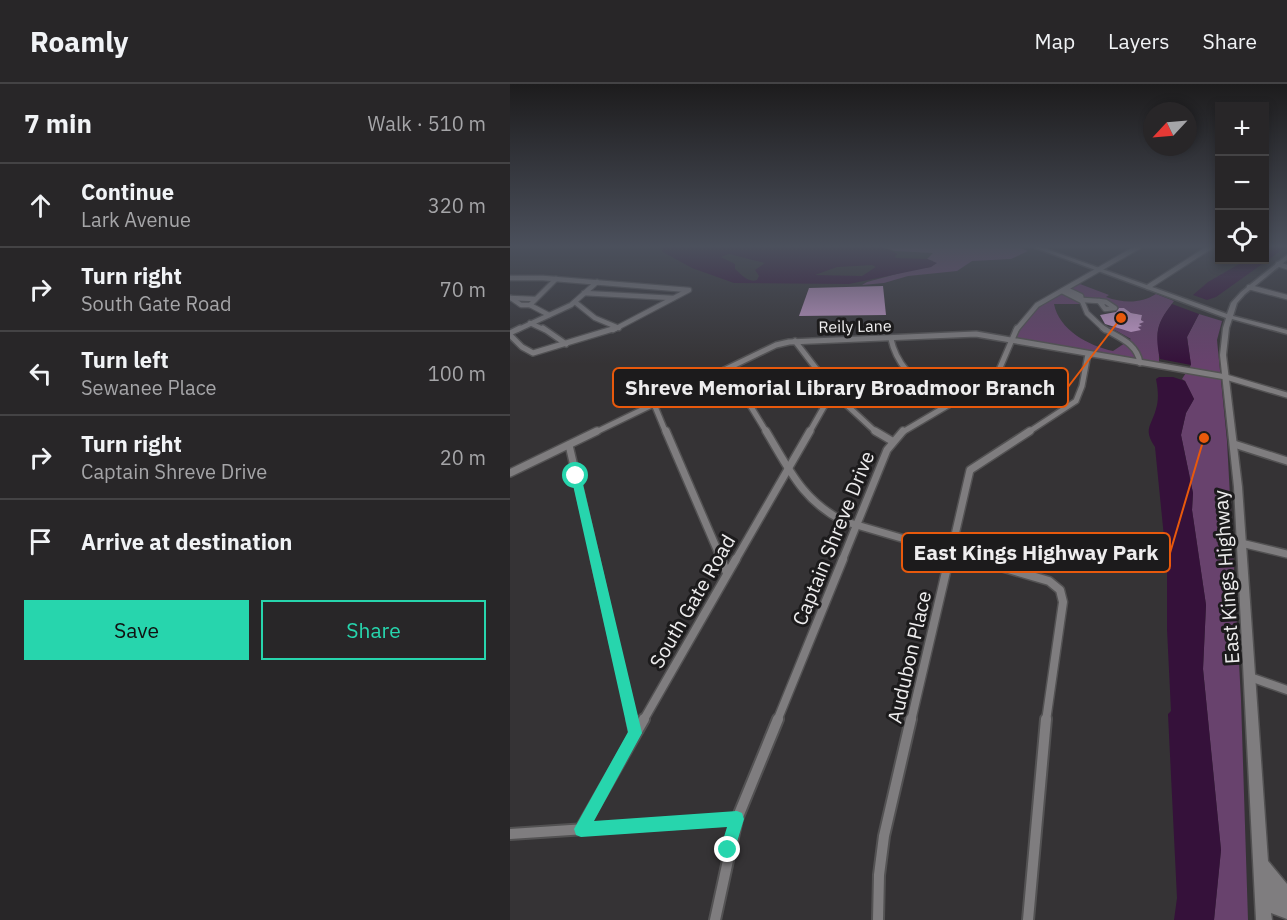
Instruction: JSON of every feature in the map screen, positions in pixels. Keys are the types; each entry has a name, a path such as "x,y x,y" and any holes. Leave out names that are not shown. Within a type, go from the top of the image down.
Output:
{"main road":[{"path":"1145,286 1229,317 1287,332"},
{"name":"East Kings Highway","path":"1250,287 1237,299 1229,317 1224,342 1241,543 1264,920"},
{"path":"1260,863 1287,896"},
{"path":"1262,898 1287,903"},
{"path":"1262,898 1287,911"}],"street":[{"path":"530,305 549,286"},
{"path":"592,286 575,303 510,334 522,347 532,353 591,339 619,328 686,293 688,289 654,286"},
{"name":"Captain Shreve Drive","path":"715,920 728,850 737,819 886,450 892,441 909,426 996,377 1018,326 1030,311 1071,286"},
{"path":"1250,287 1287,297"},
{"path":"1064,290 1083,300 1099,301"},
{"path":"584,293 675,298"},
{"path":"510,298 535,299"},
{"path":"510,298 521,305 530,305 549,315"},
{"path":"1083,300 1091,320 1103,330 1135,346 1138,363"},
{"path":"575,303 595,318 619,328"},
{"path":"530,323 566,344"},
{"name":"Reily Lane","path":"510,473 776,345 795,341 891,339 964,333 1226,377 1287,395"},
{"path":"891,339 898,361 944,407"},
{"path":"795,341 866,426 892,441"},
{"name":"Audubon Place","path":"878,920 879,875 884,836 971,468 1076,401 1082,386 1088,354"},
{"path":"728,369 813,503 834,518 1049,581 1060,590 1063,596 1047,712 1028,920"},
{"name":"South Gate Road","path":"581,829 834,389"},
{"path":"654,404 727,573"},
{"path":"1234,444 1287,461"},
{"path":"569,445 635,733"},
{"path":"1241,543 1287,554"},
{"path":"1250,677 1287,690"},
{"path":"510,834 737,819"}],"shaded area":[{"path":"1085,286 1109,295 1106,297 1131,302 1156,294 1174,301 1159,326 1159,366 1140,363 1136,355 1137,362 1011,341 1033,311 1047,299 1065,292 1083,304 1054,304 1057,313 1069,329 1094,345 1113,351 1131,339 1115,330 1111,332 1108,327 1142,326 1139,324 1143,322 1142,315 1131,313 1124,308 1117,309 1114,305 1083,300 1069,289"},
{"path":"1203,286 1231,286 1216,297 1207,300 1193,295"},
{"path":"1172,304 1199,314 1187,337 1191,365 1160,359 1158,330"},
{"path":"1199,314 1222,321 1217,340 1227,441 1241,700 1248,920 1214,920 1221,850 1203,669 1206,605 1192,510 1193,493 1181,435 1186,413 1194,399 1182,379 1191,365 1187,337"},
{"path":"1173,377 1185,381 1194,399 1186,413 1181,435 1193,493 1192,510 1206,605 1203,669 1221,850 1214,920 1174,920 1177,898 1168,714 1171,711 1167,567 1155,447 1149,436 1149,428 1157,406 1156,379"}],"building":[{"path":"883,286 886,315 799,316 809,288"},
{"path":"1119,308 1142,315 1141,320 1144,322 1138,327 1141,330 1131,332 1105,324 1100,315 1116,312"}],"place":[{"name":"Shreve Memorial Library Broadmoor Branch","path":"1121,318"},
{"name":"East Kings Highway Park","path":"1204,438"}],"route":[{"path":"576,476 635,733 581,829 737,819 728,850"}]}
